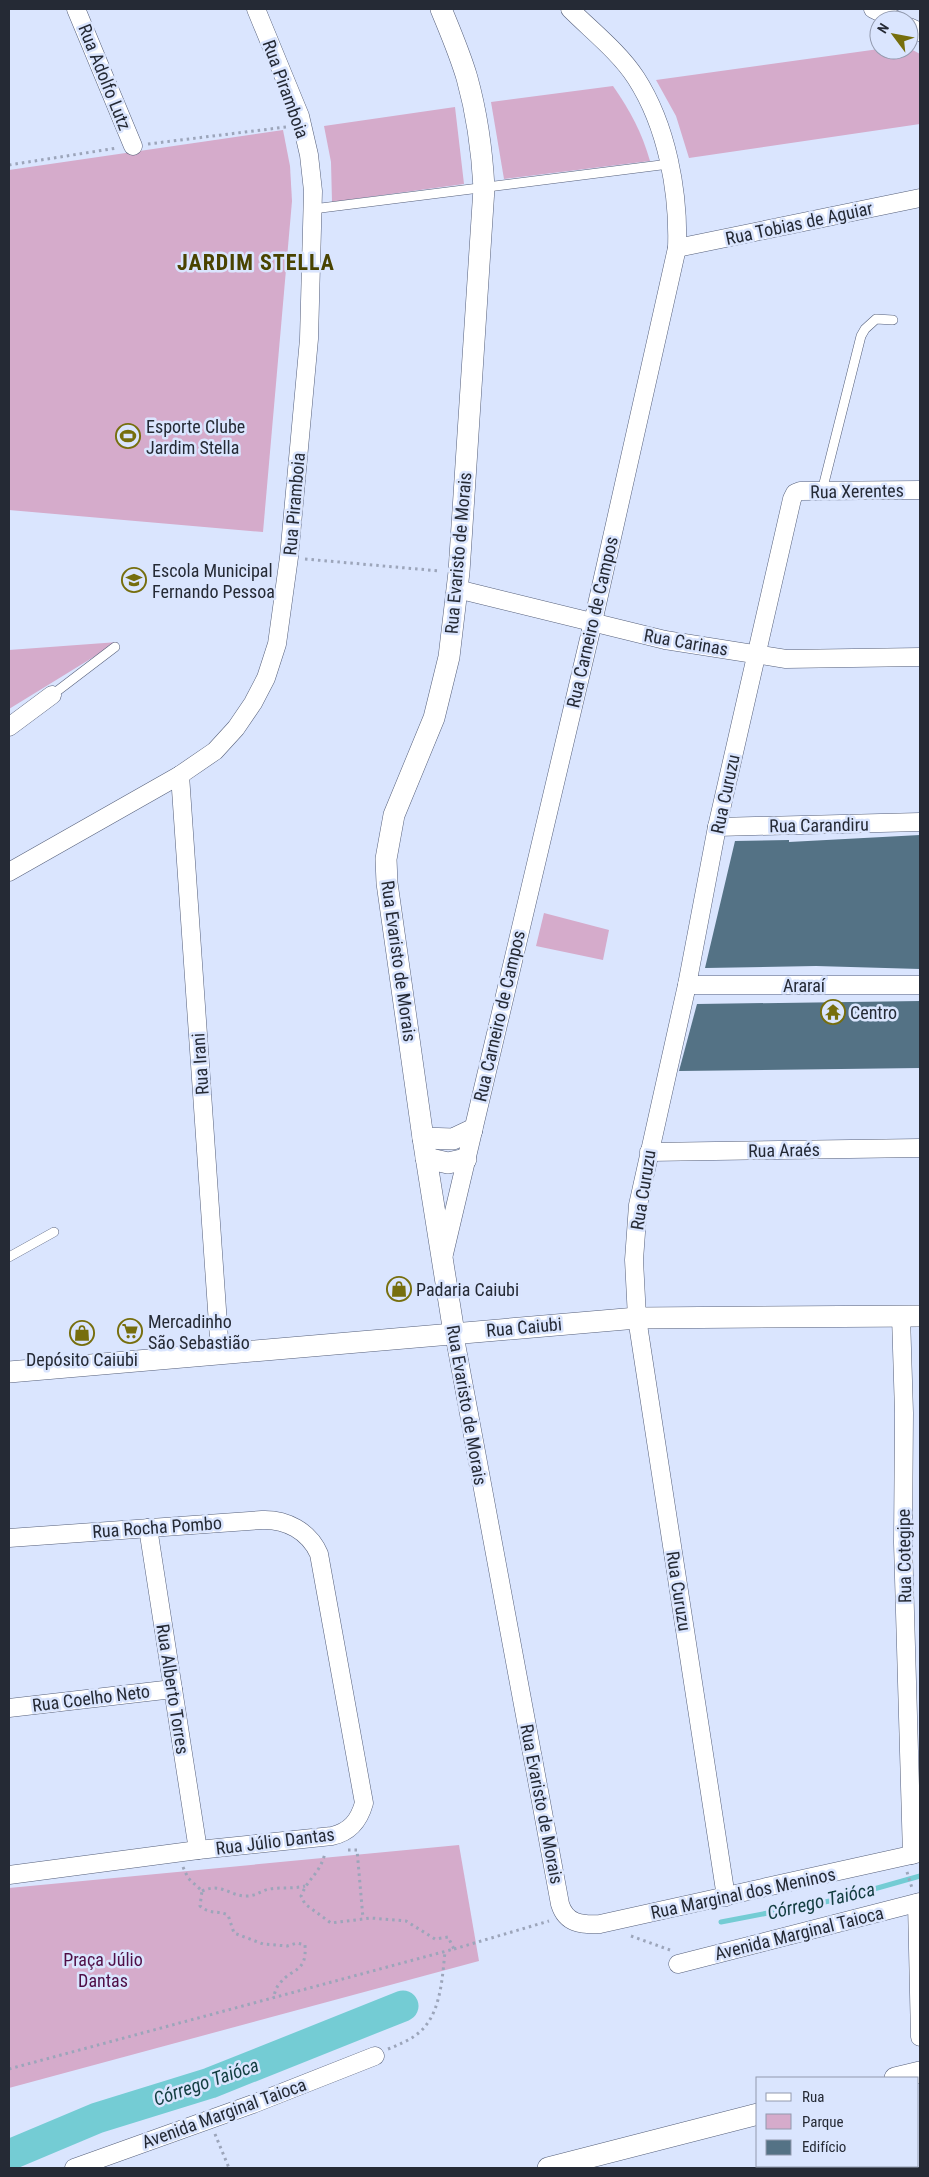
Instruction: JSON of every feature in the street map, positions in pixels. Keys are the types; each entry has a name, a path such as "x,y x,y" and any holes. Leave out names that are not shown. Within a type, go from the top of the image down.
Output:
{"street":[{"name":"Rua Adolfo Lutz","path":"76,9 133,146"},
{"name":"Rua Piramboia","path":"9,872 180,775 215,751 236,728 253,703 262,686 277,644 289,557 309,339 313,191 309,155 302,125 256,9"},
{"name":"Rua Evaristo de Morais","path":"441,9 467,76 474,105 483,159 484,188 458,581 442,688 434,718 394,815 386,859 387,882 424,1148 454,1333 560,1904 567,1916"},
{"name":"Rua Carneiro de Campos","path":"442,1262 593,622 677,248 678,226 669,164 652,108 636,78 616,54 570,9"},
{"name":"Rua Tobias de Aguiar","path":"677,248 920,198"},
{"name":"Rua Xerentes","path":"795,493 920,490"},
{"name":"Rua Curuzu","path":"726,1897 637,1318 634,1260 638,1205 687,986 717,827 795,493"},
{"name":"Rua Carinas","path":"458,581 593,622 665,640 786,658 920,657"},
{"path":"9,726 52,695"},
{"name":"Rua Irani","path":"180,775 220,1353"},
{"name":"Rua Carandiru","path":"717,827 920,822"},
{"name":"Araraí","path":"687,986 920,985"},
{"path":"424,1148 453,1139 472,1130"},
{"path":"424,1148 448,1162 466,1159"},
{"name":"Rua Araés","path":"649,1152 920,1148"},
{"name":"Rua Caiubi","path":"11,1367 220,1353 637,1318 911,1316"},
{"name":"Rua Cotegipe","path":"911,1316 904,1413 903,1543 913,1858"},
{"name":"Rua Rocha Pombo","path":"9,1538 271,1520 286,1523 302,1532"},
{"name":"Rua Alberto Torres","path":"148,1528 173,1689 195,1857"},
{"name":"Rua Júlio Dantas","path":"9,1875 195,1857 321,1838 343,1833 352,1827 362,1810 364,1795 319,1554 316,1547 302,1532"},
{"name":"Rua Coelho Neto","path":"9,1708 173,1689"},
{"name":"Rua Marginal dos Meninos","path":"567,1916 580,1924 600,1924 913,1858"},
{"path":"917,1900 920,2037"},
{"name":"Avenida Marginal Taioca","path":"686,1961 917,1900"},
{"name":"Avenida Marginal Taioca","path":"74,2168 108,2154 210,2120 374,2056"},
{"path":"899,2077 920,2072"},
{"path":"548,2168 590,2163 756,2115"}],"lane":[{"path":"312,209 669,164"},
{"path":"822,491 861,336 865,328 876,319 893,320"},
{"path":"52,695 115,647"},
{"path":"9,1257 54,1232"}],"path":[{"path":"9,165 133,146 302,125"},
{"path":"289,557 458,581"},
{"path":"341,1851 357,1850 364,1918"},
{"path":"325,1852 322,1867 305,1886 301,1896 305,1904 331,1923 364,1918 406,1921 434,1939 448,1937 454,1950"},
{"path":"315,1853 333,1852"},
{"path":"195,1857 182,1866 188,1878 202,1891"},
{"path":"913,1858 917,1900"},
{"path":"202,1891 209,1888 227,1889 246,1896 256,1895 269,1889 305,1886"},
{"path":"202,1891 200,1906 207,1912 228,1915 234,1933 263,1944 287,1946 298,1943 305,1945 305,1960 297,1971 279,1983 272,1998"},
{"path":"9,2069 454,1950 567,1916"},
{"path":"628,1935 686,1961"},
{"path":"374,2056 417,2034 426,2024 442,1988 445,1952"},
{"path":"210,2120 228,2168"}],"green space":[{"path":"869,50 869,60 919,60 919,53 920,124 689,158 676,116 656,80"},
{"path":"613,86 635,122 650,161 504,179 491,102"},
{"path":"455,107 464,184 332,202 331,162 324,126"},
{"name":"Esporte Clube Jardim Stella","path":"283,130 290,166 292,201 263,532 9,510 9,170"},
{"path":"118,642 9,709 9,650"},
{"path":"544,913 609,930 603,960 536,946"},
{"name":"Praça Júlio Dantas","path":"459,1845 479,1961 9,2088 9,1888"}],"building":[{"path":"920,835 920,969 816,966 705,968 735,841 789,840 789,842"},
{"path":"920,1001 920,1068 679,1071 697,1004"}],"waterway":[{"name":"Córrego Taióca","path":"721,1922 835,1900 920,1876"},
{"name":"Córrego Taióca","path":"9,2155 97,2118 210,2083 403,2006"}],"place":[{"name":"Esporte Clube Jardim Stella","path":"128,436"},
{"name":"Escola Municipal Fernando Pessoa","path":"134,580"},
{"name":"Centro","path":"833,1012"},
{"name":"Padaria Caiubi","path":"399,1289"},
{"name":"Mercadinho São Sebastião","path":"130,1331"},
{"name":"Depósito Caiubi","path":"82,1333"}],"district":[{"name":"JARDIM STELLA","path":"256,262"}]}
